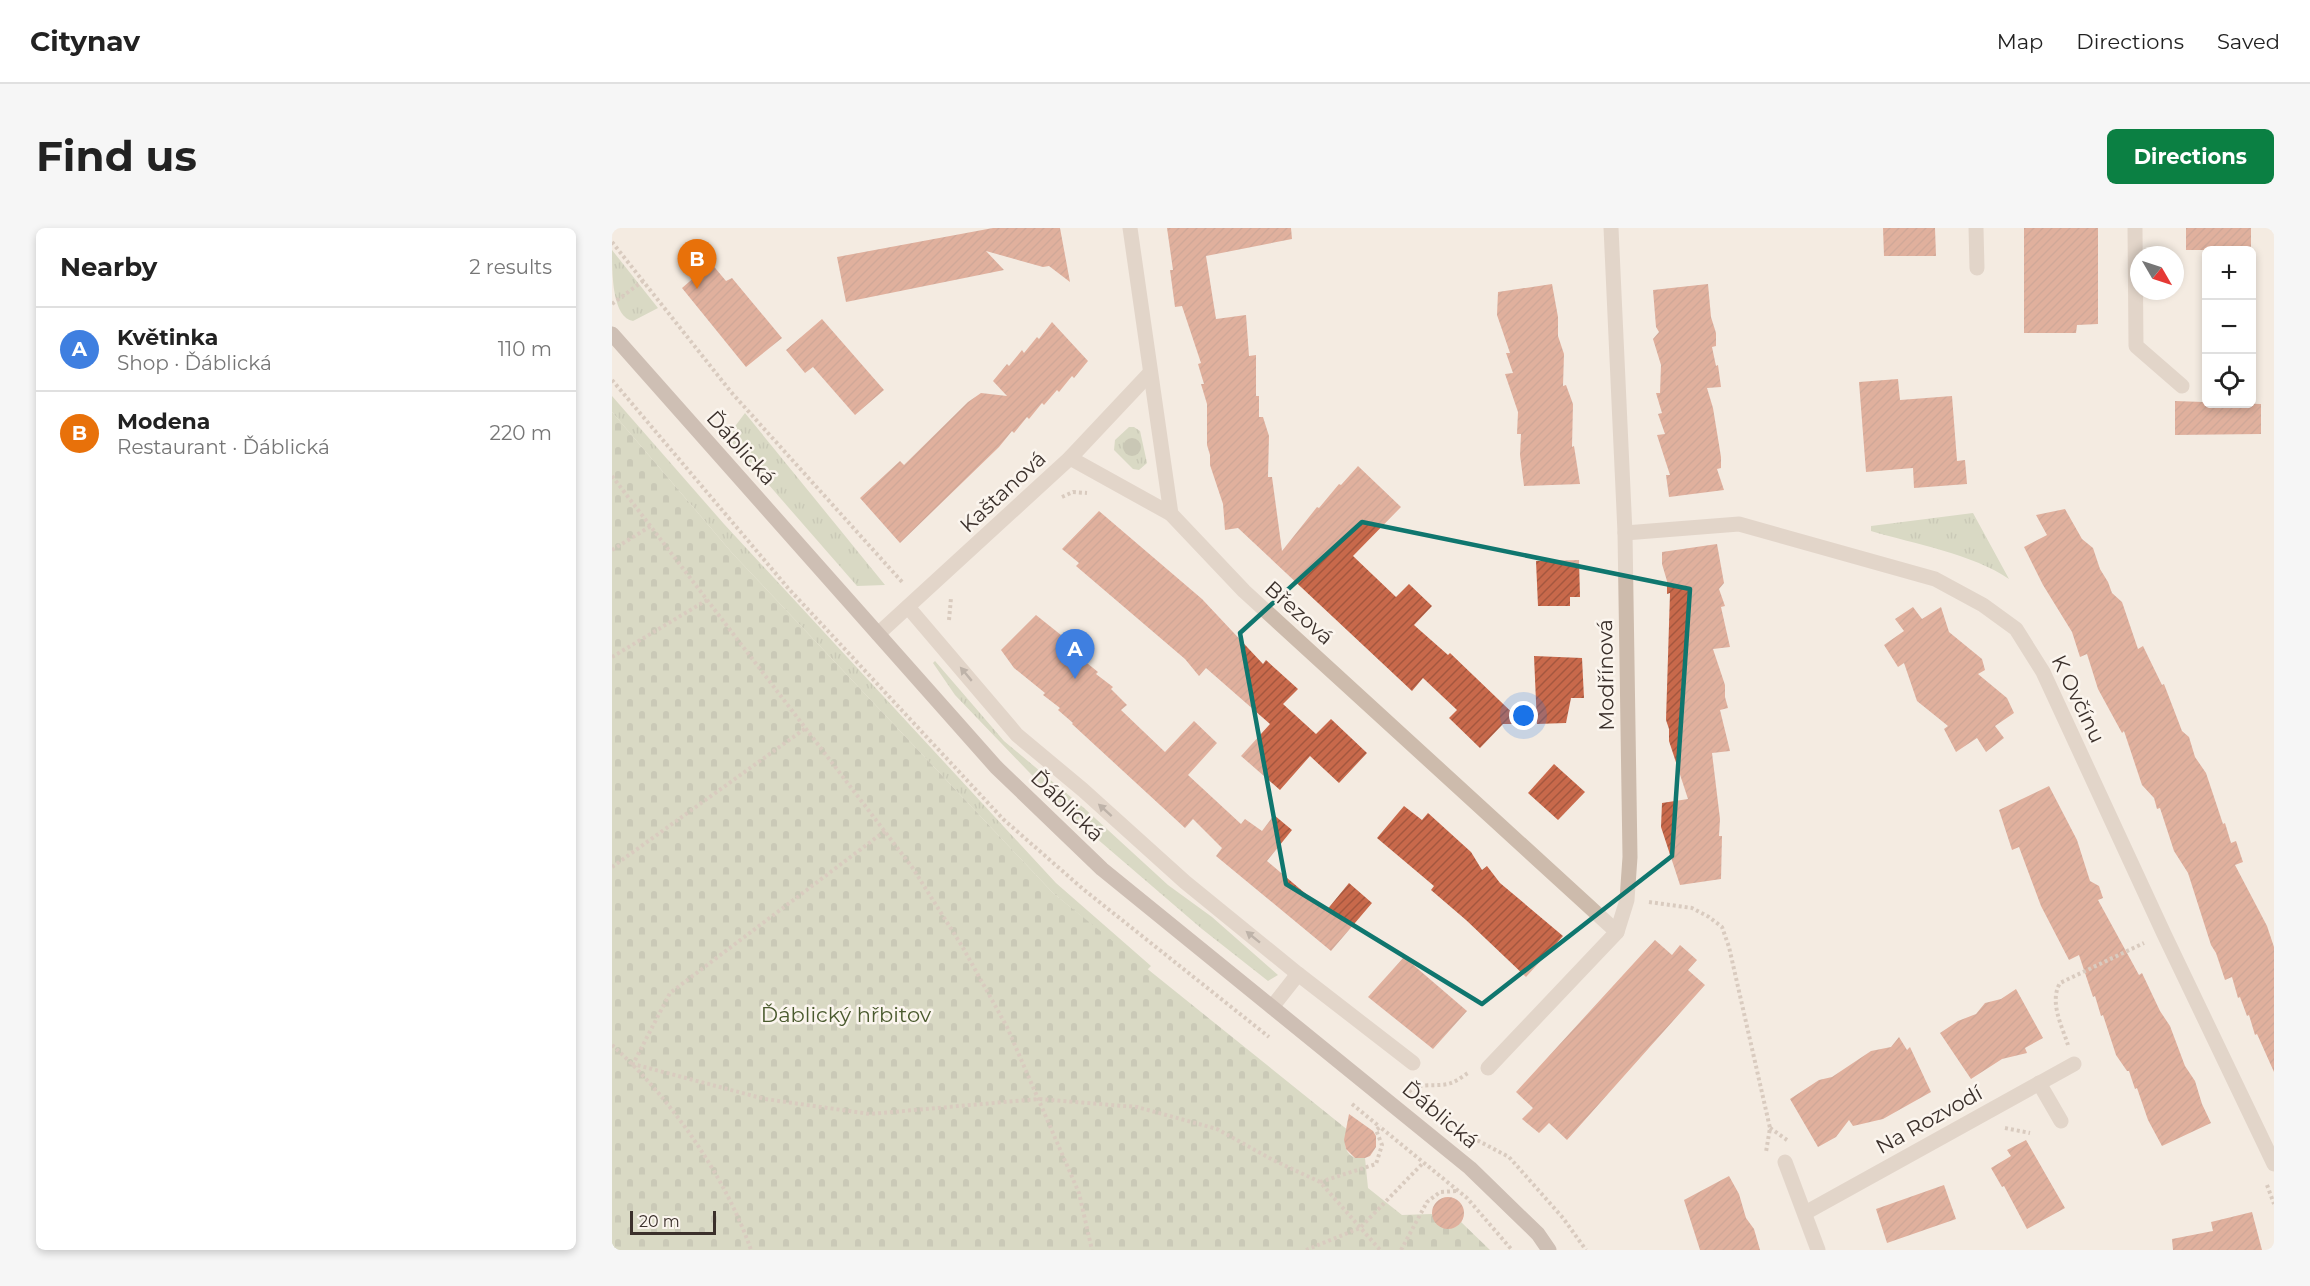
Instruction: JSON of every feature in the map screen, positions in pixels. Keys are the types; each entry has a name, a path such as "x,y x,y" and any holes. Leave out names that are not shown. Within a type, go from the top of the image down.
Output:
{"main road":[{"name":"Ďáblická","path":"612,334 996,767 1102,869 1470,1168 1538,1234 1550,1250"}],"street":[{"path":"1130,228 1171,514"},
{"name":"Modřínová","path":"1488,1068 1617,932 1627,900 1630,857 1625,533 1611,228"},
{"path":"1976,228 1977,268"},
{"path":"2135,228 2136,346 2182,386"},
{"name":"Kaštanová","path":"878,634 1070,458 1150,374"},
{"name":"Březová","path":"1070,458 1171,514 1244,591 1617,932"},
{"name":"K Ovčínu","path":"1625,533 1739,524 1935,579 1983,605 2016,629 2043,672 2164,934 2274,1164"},
{"name":"Ďáblická","path":"913,603 1017,735 1083,790 1185,882 1413,1063"},
{"path":"1272,1007 1298,974"},
{"name":"Na Rozvodí","path":"1805,1213 2074,1064"},
{"path":"2039,1083 2061,1121"},
{"path":"1785,1162 1818,1250"}],"path":[{"path":"612,242 731,392 913,603"},
{"path":"612,304 643,281"},
{"path":"612,476 912,867 962,946 1007,1027 1079,1193 1092,1250"},
{"path":"1058,500 1073,492 1089,493"},
{"path":"612,549 651,526"},
{"path":"950,625 948,615 950,599 958,591"},
{"path":"612,657 708,600"},
{"path":"612,867 806,728"},
{"path":"633,1064 669,993 885,831"},
{"path":"1627,900 1692,908 1722,927 1729,947 1770,1128"},
{"path":"2074,1064 2055,1002 2056,990 2060,983 2164,934"},
{"path":"612,1045 633,1064 700,1148 741,1220 751,1250"},
{"path":"1410,1091 1413,1063"},
{"path":"633,1064 765,1099 870,1114 1038,1099 1137,1107 1217,1129 1320,1182 1380,1250"},
{"path":"1410,1091 1425,1085 1450,1084 1476,1069 1488,1068"},
{"path":"1410,1091 1420,1096"},
{"path":"1437,1110 1473,1138 1509,1157 1563,1218 1586,1250"},
{"path":"1320,1182 1376,1164 1382,1145 1376,1130 1380,1127 1458,1191 1512,1250"},
{"path":"1306,1250 1360,1228 1423,1162"},
{"path":"1401,1250 1427,1202 1440,1192 1458,1191"}],"highlighted area":[{"path":"1362,522 1690,589 1672,856 1482,1004 1286,884 1240,633"}],"green space":[{"path":"612,250 658,308 633,321 626,318 617,303 613,282"},
{"path":"612,396 724,524 1056,883 1151,966 1147,970 1053,893 733,554 612,412"},
{"name":"Ďáblický hřbitov","path":"612,412 733,554 1053,893 1349,1131 1345,1143 1346,1149 1355,1158 1365,1158 1368,1188 1402,1215 1432,1214 1438,1225 1444,1228 1456,1227 1461,1222 1490,1250 612,1250"},
{"path":"745,413 885,585 857,586 727,437"},
{"path":"1129,427 1140,431 1147,463 1139,470 1133,469 1114,450 1115,440"},
{"path":"1973,513 2009,579 1961,556 1871,531 1871,526"},
{"path":"935,661 1004,741 1084,808 1168,885 1212,917 1278,975 1268,981 1202,929 1074,819 955,695 933,663"}],"building":[{"path":"993,228 1060,228 1070,282 1049,266 1043,267 986,251 1004,270 846,302 837,257"},
{"path":"1167,228 1291,228 1292,239 1206,256 1216,319 1246,315 1249,356 1256,355 1256,396 1259,396 1259,417 1263,417 1269,436 1268,477 1272,477 1282,551 1317,507 1319,508 1358,466 1401,507 1353,556 1396,597 1409,584 1432,606 1414,625 1448,655 1450,653 1524,724 1503,724 1480,748 1449,718 1457,710 1423,678 1412,691 1238,528 1225,530 1223,504 1210,465 1207,445 1207,404 1198,364 1201,363 1182,306 1175,307"},
{"path":"1883,228 1935,228 1936,256 1884,256"},
{"path":"2024,228 2098,228 2098,324 2077,325 2076,333 2024,333"},
{"path":"2186,228 2251,228 2251,246 2202,246 2202,250 2186,250"},
{"path":"711,263 726,281 732,278 782,338 746,367 682,288"},
{"path":"1552,284 1558,317 1558,336 1564,354 1563,386 1566,385 1573,404 1572,447 1574,446 1580,484 1524,486 1520,455 1521,434 1517,434 1518,412 1505,374 1513,373 1506,353 1510,353 1497,315 1498,292"},
{"path":"1708,284 1711,317 1716,333 1716,346 1712,347 1716,366 1718,365 1721,387 1707,388 1713,408 1721,457 1721,468 1717,469 1724,490 1669,497 1666,475 1670,475 1657,435 1665,434 1658,414 1662,413 1656,393 1660,393 1661,365 1653,339 1659,332 1656,327 1653,290"},
{"path":"822,319 884,390 855,415 813,367 805,373 786,350"},
{"path":"1052,322 1088,361 1059,392 1057,390 1044,405 1042,403 1014,433 1012,431 999,447 900,543 860,498 900,461 904,465 968,402 981,393 1007,396 993,381 1022,350 1024,353 1037,337 1039,339"},
{"path":"1898,379 1900,400 1952,396 1957,461 1965,460 1967,484 1914,488 1913,468 1866,472 1859,382"},
{"path":"2175,401 2202,402 2202,408 2256,408 2256,404 2261,404 2261,434 2175,435"},
{"path":"2065,509 2082,539 2093,548 2112,593 2122,602 2138,649 2143,646 2162,685 2164,684 2182,731 2189,737 2195,757 2206,773 2231,843 2236,841 2243,862 2235,865 2267,926 2274,947 2274,1072 2257,1034 2255,1035 2249,1015 2247,1016 2240,997 2238,998 2232,977 2225,980 2188,873 2174,851 2160,808 2157,809 2154,798 2142,785 2124,731 2122,733 2098,689 2087,654 2080,657 2072,632 2043,585 2024,547 2047,535 2036,515"},
{"path":"1099,511 1202,599 1263,664 1266,660 1298,689 1283,704 1316,734 1331,719 1367,753 1339,783 1310,756 1280,790 1241,756 1270,724 1206,668 1199,676 1185,659 1076,566 1079,563 1062,549"},
{"path":"1717,544 1724,583 1719,589 1725,606 1721,607 1730,647 1713,649 1725,685 1728,708 1720,710 1730,751 1712,753 1720,819 1719,836 1722,836 1721,879 1680,885 1661,827 1662,803 1688,799 1669,741 1666,720 1670,593 1667,594 1662,552"},
{"path":"1579,560 1580,597 1570,597 1570,606 1538,606 1536,561"},
{"path":"1913,607 1922,619 1941,607 1949,632 1982,659 1985,670 1978,674 2007,698 2014,713 1995,726 2004,738 1986,752 1977,738 1956,752 1944,729 1948,726 1917,701 1904,663 1898,667 1884,645 1904,631 1895,619"},
{"path":"1036,615 1086,655 1082,659 1113,687 1111,689 1127,705 1121,710 1165,752 1194,721 1217,743 1188,775 1241,824 1245,819 1262,831 1274,815 1292,830 1267,861 1326,911 1349,883 1372,903 1331,951 1216,856 1222,848 1193,819 1185,828 1072,724 1058,710 1060,708 1043,695 1045,693 1014,668 1001,650"},
{"path":"1534,656 1582,658 1584,698 1571,698 1566,723 1537,724"},
{"path":"1554,764 1585,792 1558,820 1528,793"},
{"path":"2049,786 2077,840 2090,881 2099,886 2103,898 2098,900 2139,975 2142,973 2160,1011 2170,1026 2211,1123 2162,1146 2148,1120 2129,1071 2116,1055 2079,955 2069,960 2041,906 2019,847 2012,850 1999,810"},
{"path":"1404,806 1422,820 1428,813 1471,852 1482,870 1487,866 1500,883 1563,936 1526,977 1431,890 1434,886 1377,838"},
{"path":"1655,940 1672,955 1680,945 1697,960 1688,970 1705,985 1567,1140 1549,1123 1539,1133 1522,1119 1533,1108 1516,1092"},
{"path":"1404,957 1467,1011 1433,1049 1368,997"},
{"path":"2016,989 2043,1038 2025,1048 2027,1053 2002,1059 1971,1079 1940,1033 1958,1021 1976,1014 1985,1003 2001,999"},
{"path":"1899,1037 1907,1050 1910,1047 1931,1092 1883,1119 1853,1126 1849,1120 1836,1137 1818,1147 1790,1099 1819,1080 1832,1077 1871,1051 1891,1047"},
{"path":"1349,1114 1373,1131 1376,1136 1376,1147 1370,1156 1355,1158 1346,1149 1344,1140"},
{"path":"2026,1140 2065,1208 2027,1229 2004,1186 2002,1187 1991,1168 2011,1156 2007,1150"},
{"path":"1729,1176 1739,1194 1746,1218 1754,1229 1760,1250 1700,1250 1684,1200"},
{"path":"1944,1185 1956,1219 1887,1243 1876,1209"},
{"path":"1448,1197 1459,1202 1464,1213 1459,1224 1448,1229 1437,1224 1432,1213 1437,1202"},
{"path":"2252,1212 2262,1250 2173,1250 2172,1239 2213,1231 2211,1222"}],"place":[{"name":"Modena","path":"697,289"},
{"name":"Květinka","path":"1075,679"}]}
